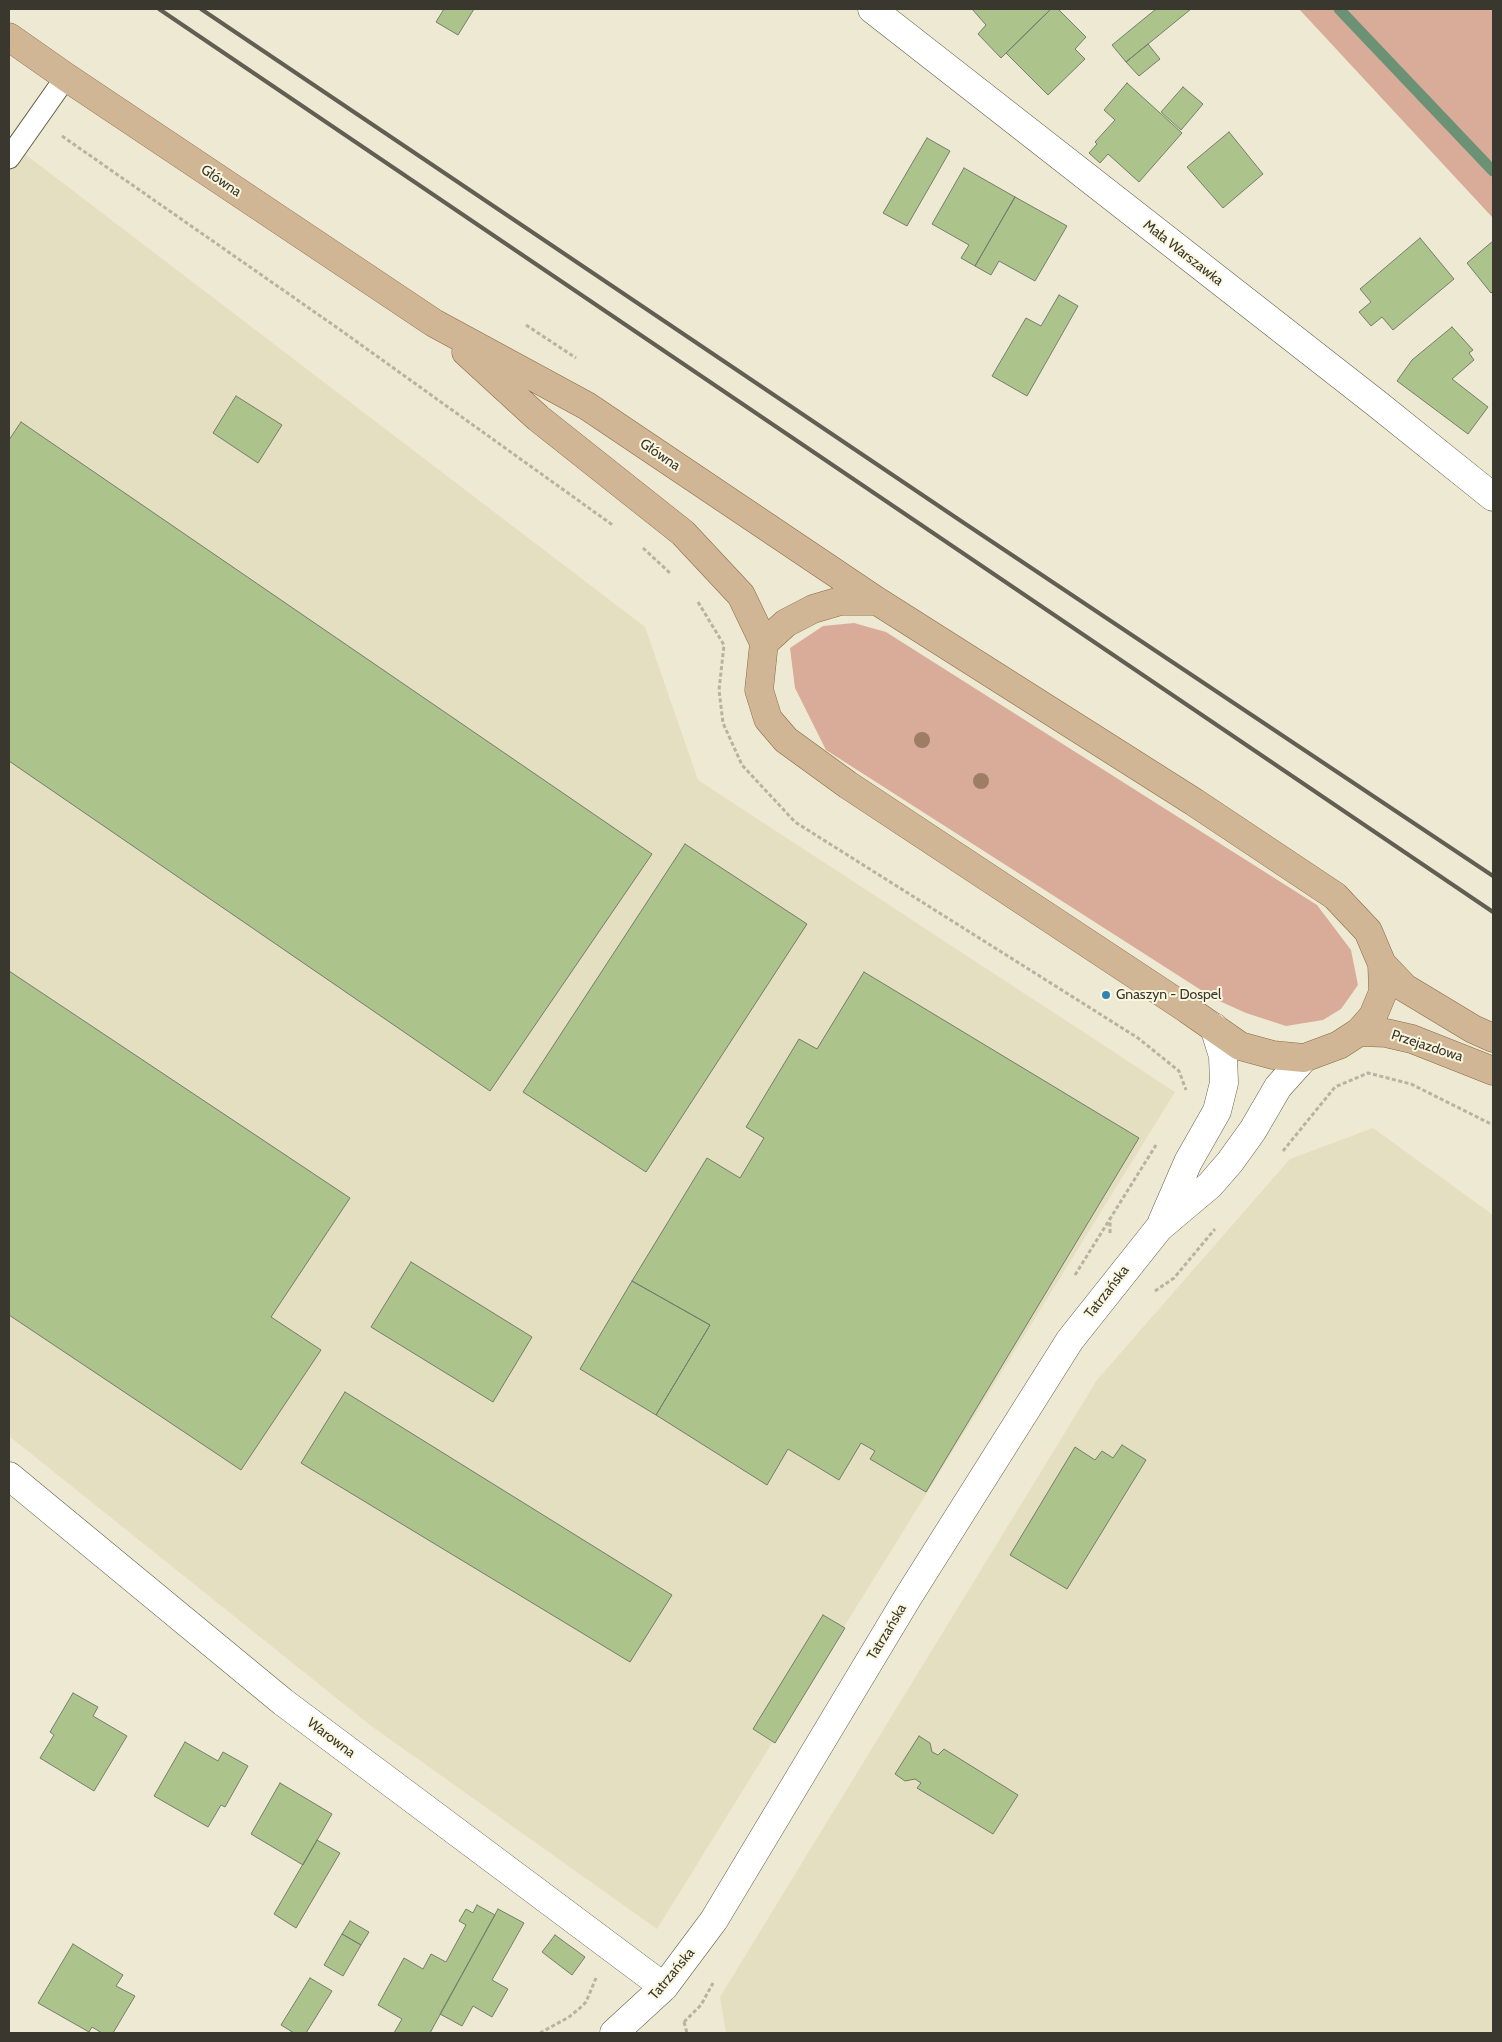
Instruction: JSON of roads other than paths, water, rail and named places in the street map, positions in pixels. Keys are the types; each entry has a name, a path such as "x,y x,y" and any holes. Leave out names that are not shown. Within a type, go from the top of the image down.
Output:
{"main road":[{"name":"Główna","path":"9,37 434,323 587,406 878,601 1194,802 1335,896 1368,931 1382,964"},
{"name":"Główna","path":"434,323 538,418 683,533 741,595 764,643"},
{"path":"878,601 840,601 813,609 786,622 764,643 759,690 768,719 786,740 912,828 1240,1046 1273,1054 1304,1058 1339,1045 1358,1032 1373,1016 1383,992 1382,964"},
{"path":"1382,964 1405,988 1493,1038"},
{"name":"Przejazdowa","path":"1358,1032 1386,1033 1412,1039 1493,1070"}],"street":[{"name":"Mała Warszawka","path":"872,9 1376,403 1493,498"},
{"name":"Tatrzańska","path":"1159,1228 1188,1162 1217,1111 1224,1083 1223,1056 1214,1028"},
{"name":"Tatrzańska","path":"614,2033 664,1987 714,1920 908,1597 1070,1340 1159,1228 1210,1185 1230,1162 1253,1130 1278,1087 1304,1058"},
{"name":"Warowna","path":"9,1476 283,1702 664,1987"}],"lane":[{"path":"9,158 66,77"}],"waterway":[{"path":"1339,9 1493,171"}],"railway":[{"path":"159,9 1493,912"},
{"path":"201,9 961,521 1493,876"}],"place":[{"name":"Gnaszyn - Dospel","path":"1106,995"}]}
